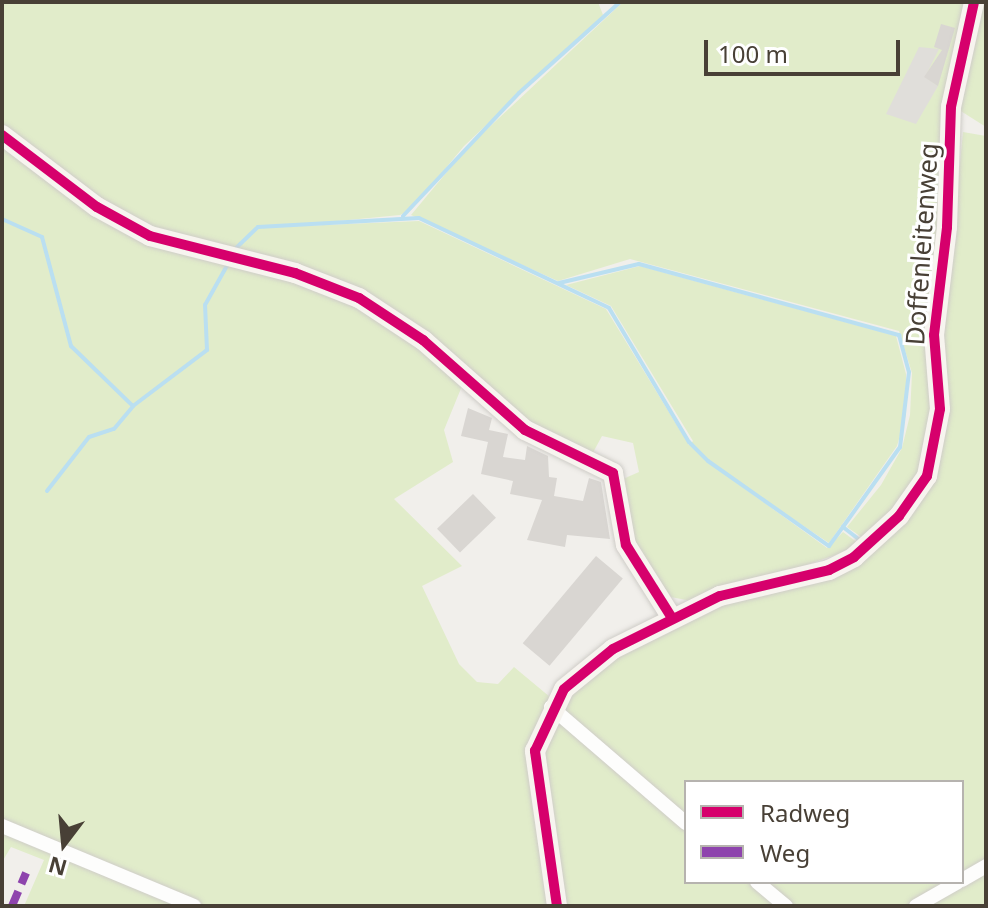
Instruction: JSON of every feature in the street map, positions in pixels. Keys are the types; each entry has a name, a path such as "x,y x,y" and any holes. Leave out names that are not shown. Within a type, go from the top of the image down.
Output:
{"street":[{"name":"Doffenleitenweg","path":"551,707 613,649 672,618 720,596 829,570 854,557 899,516 927,476 940,409 934,335 947,227 951,107 974,2"},
{"path":"2,135 128,226 359,298 423,340 525,430 613,473 626,545 672,618"},
{"path":"557,906 534,778 535,751 551,707 684,821"},
{"path":"2,826 194,906"},
{"path":"964,879 986,866"},
{"path":"759,884 786,906"},
{"path":"916,906 955,884"}],"green space":[{"path":"2,2 598,2 603,15 464,146 412,209 400,215 276,227 419,221 606,309 689,445 693,441 611,306 566,285 640,266 896,336 906,374 906,415 897,446 829,543 705,460 827,548 843,532 862,546 696,602 671,597 630,543 623,479 639,472 633,443 602,436 590,458 523,422 398,317 149,232 2,131"},
{"path":"623,2 968,2 936,404 924,471 867,541 847,527 881,485 902,448 910,415 912,373 899,331 630,259 558,281 411,215 467,148"},
{"path":"978,2 986,2 986,127 956,108"},
{"path":"963,132 986,136 986,906 790,906 764,884 964,884 964,780 684,780 684,816 566,715 562,702 591,671 690,612 815,578 917,503 941,363"},
{"path":"2,139 93,208 292,275 389,320 462,386 444,430 453,462 394,499 462,566 422,586 459,664 477,682 498,684 514,667 550,697 531,739 529,778 553,906 24,906 44,860 11,847 2,862"},
{"path":"559,720 684,826 684,884 753,884 780,906 561,906 539,768"}],"shaded area":[{"path":"919,47 939,49 925,77 938,86 916,124 886,114"}],"building":[{"path":"941,24 955,28 938,86 924,77 942,50 934,47"},
{"path":"468,408 492,418 489,430 508,434 503,457 525,460 527,446 548,456 549,477 557,478 554,496 583,501 589,478 601,482 610,539 567,535 565,547 527,540 542,500 510,494 513,481 481,474 488,442 461,436"},
{"path":"473,494 496,518 460,552 437,529"},
{"path":"596,556 623,578 550,666 523,643"}],"waterway":[{"path":"403,216 519,93 620,2"},
{"path":"234,250 258,227 419,218 609,308 689,442 708,461 829,546 843,527 862,542"},
{"path":"2,219 42,237 71,346 133,406"},
{"path":"47,491 89,437 114,429 133,406 207,350 205,305 229,262"},
{"path":"559,283 639,264 899,335 909,372 900,447 843,527"}],"marked path":[{"path":"12,906 26,873"}],"cycle path":[{"path":"557,906 535,751 564,689 613,649 720,596 829,570 854,557 899,516 927,476 940,409 934,335 947,227 951,107 974,2"},
{"path":"2,135 97,207 150,236 295,273 359,298 423,340 525,430 613,473 626,545 672,618"}]}
